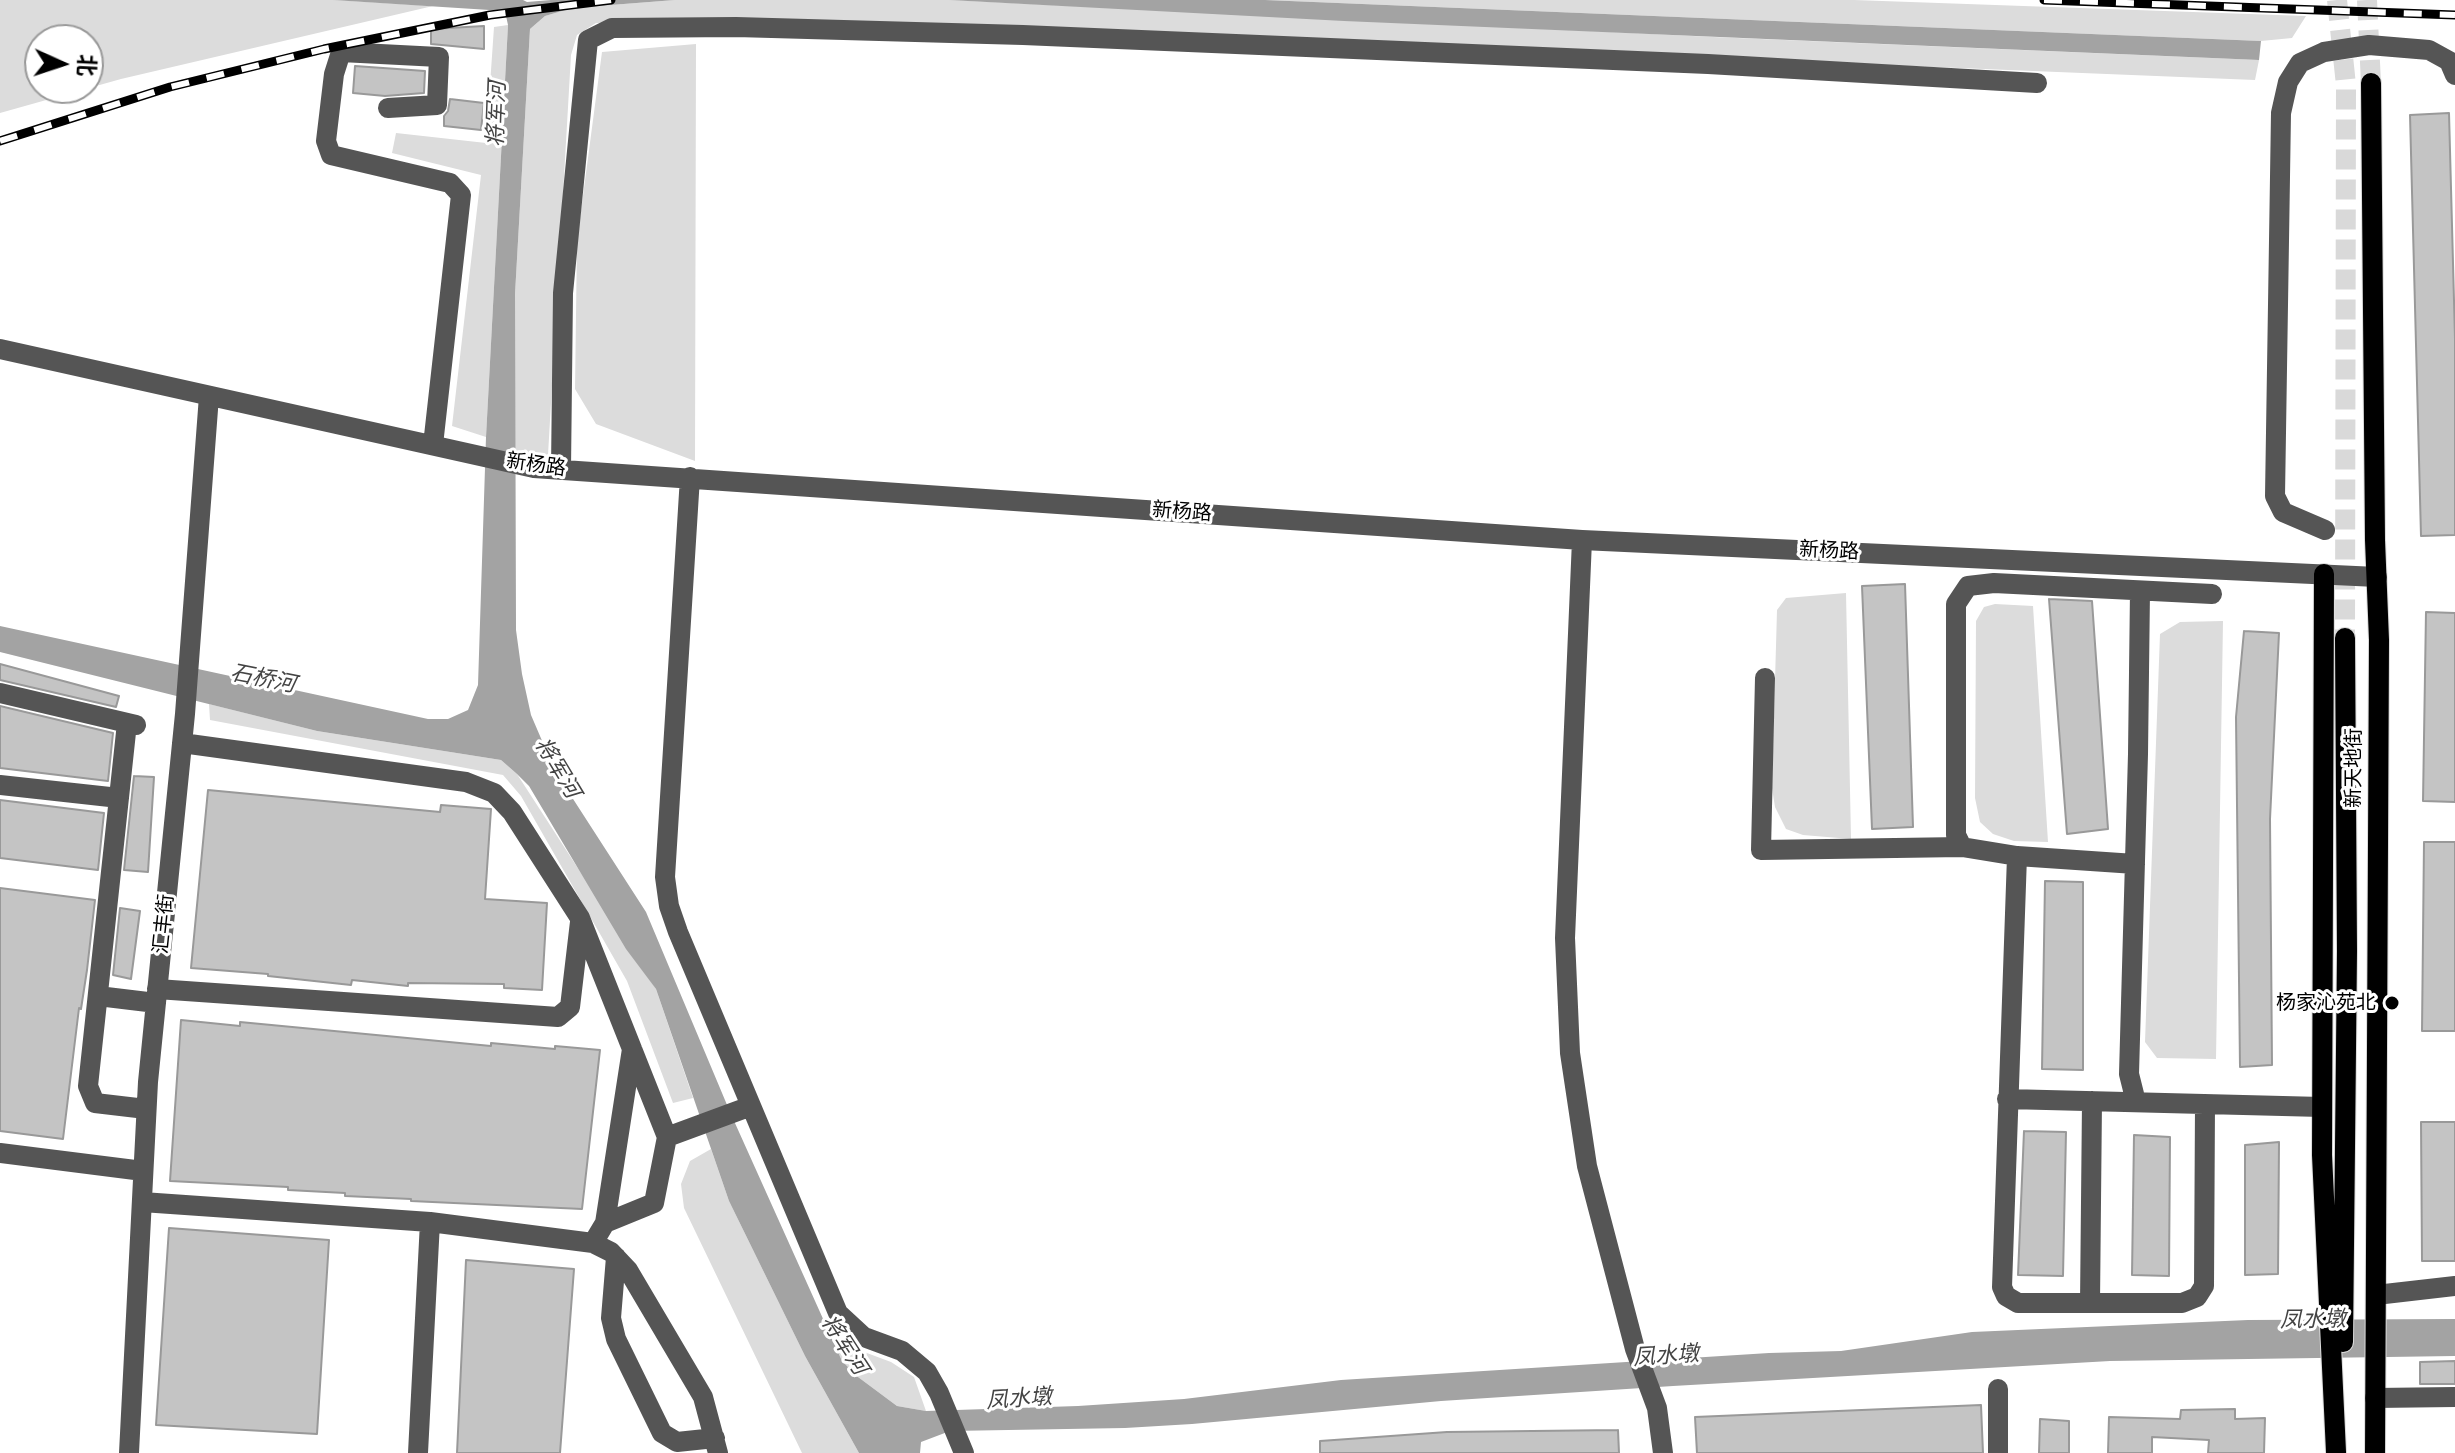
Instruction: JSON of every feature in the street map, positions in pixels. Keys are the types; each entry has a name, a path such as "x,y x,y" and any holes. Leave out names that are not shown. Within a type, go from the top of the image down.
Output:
{"main road":[{"name":"新天地街","path":"2371,83 2379,671 2375,1453"},
{"path":"2324,574 2322,1155 2336,1315"},
{"name":"新天地街","path":"2336,1452 2336,1315 2347,951 2345,638"}],"street":[{"path":"561,469 563,293 588,40 612,28 736,27 1023,35 1708,64 2037,83"},
{"path":"2325,530 2283,512 2275,496 2281,113 2288,82 2300,63 2324,52 2369,45 2429,50 2449,61 2455,75"},
{"path":"388,108 437,105 439,57 341,52 334,74 326,141 331,155 450,183 461,195 433,445"},
{"name":"新杨路","path":"0,349 520,465 561,469 1582,540 2377,577"},
{"name":"汇丰街","path":"129,1453 146,1109 185,714 209,396"},
{"path":"690,477 665,877 669,906 838,1313 864,1337 902,1351 927,1372 964,1453"},
{"path":"1582,540 1565,938 1570,1053 1587,1166 1641,1363 1657,1408 1663,1453"},
{"path":"1962,847 1956,835 1956,604 1968,586 1994,583 2212,594"},
{"path":"2136,1102 2129,1074 2140,591"},
{"path":"1765,678 1761,850 1962,847 2017,856 2135,864"},
{"path":"0,693 132,724 119,798 88,1086 95,1103 146,1109"},
{"path":"182,743 466,782 494,793 512,812 580,918 667,1137 654,1203 605,1223"},
{"path":"0,785 119,798"},
{"path":"2017,856 2002,1287 2006,1296 2018,1303 2182,1303 2197,1297 2204,1286 2205,1104"},
{"path":"98,996 156,996 558,1017 570,1007 580,918"},
{"path":"593,1243 605,1223 632,1049"},
{"path":"2007,1099 2322,1107"},
{"path":"2090,1303 2092,1101"},
{"path":"667,1137 751,1106"},
{"path":"0,1153 143,1171"},
{"path":"142,1202 430,1222 593,1243 611,1252 616,1257 628,1270 703,1397 717,1446 677,1442 662,1433 616,1339 611,1318 616,1257"},
{"path":"418,1453 430,1222"},
{"path":"2376,1300 2455,1286"},
{"path":"1998,1389 1998,1453"},
{"path":"2375,1398 2455,1397"}],"shaded area":[{"path":"0,0 333,0 433,6 104,84 104,24 24,24 24,104 32,104 0,113"},
{"path":"675,0 949,0 2259,60 2255,80 725,18 596,23 577,35 571,55 548,455 515,453 515,294 530,29 545,16 572,8"},
{"path":"1265,0 1854,0 2306,16 2292,38 2261,41"},
{"path":"508,25 486,437 452,426 481,175 392,153 396,133 486,143 494,27"},
{"path":"696,44 695,461 596,424 575,389 577,241 602,52"},
{"path":"1846,593 1851,839 1803,835 1786,829 1775,807 1772,788 1777,610 1786,598"},
{"path":"1995,604 2033,606 2048,842 2014,841 1993,834 1980,822 1975,798 1976,621 1984,607"},
{"path":"2223,621 2216,1059 2157,1058 2145,1042 2160,634 2180,622"},
{"path":"209,704 317,731 501,760 517,774 656,989 693,1098 673,1103 627,981 521,796 503,775 210,720"},
{"path":"711,1149 729,1201 805,1356 859,1453 802,1453 684,1208 681,1184 690,1161"},
{"path":"832,1340 891,1362 914,1377 926,1411 897,1406 858,1377 842,1361"}],"water":[{"name":"凤水墩","path":"333,0 675,0 572,8 545,16 530,29 515,294 516,630 522,674 531,715 555,771 646,912 730,1112 842,1361 897,1406 926,1411 1078,1406 1184,1399 1341,1380 1841,1351 1972,1332 2248,1320 2455,1319 2455,1356 2110,1361 1673,1386 1441,1401 1192,1424 950,1431 921,1442 920,1453 859,1453 805,1356 729,1201 656,989 626,949 529,786 517,774 501,760 317,731 0,652 0,626 428,719 448,719 468,710 478,685 486,437 508,25 505,11"},
{"path":"949,0 1265,0 2261,41 2259,60 1344,21"}],"building":[{"path":"484,26 484,49 431,44 431,29"},
{"path":"355,66 425,71 424,93 385,96 353,93"},
{"path":"450,99 484,103 481,130 444,126"},
{"path":"2449,113 2455,338 2455,535 2421,536 2410,115"},
{"path":"1905,584 1913,827 1872,829 1862,586"},
{"path":"2049,599 2092,601 2108,829 2067,834"},
{"path":"2426,612 2455,613 2455,802 2423,801"},
{"path":"2244,631 2279,633 2270,819 2272,1065 2240,1067 2236,717"},
{"path":"0,664 119,696 116,707 0,680"},
{"path":"0,706 113,733 108,781 0,768"},
{"path":"134,776 154,777 148,872 124,870"},
{"path":"208,790 440,812 441,805 491,809 485,899 547,903 542,990 504,988 504,984 408,983 408,986 352,980 351,985 191,968"},
{"path":"0,800 104,813 98,870 0,858"},
{"path":"2424,842 2455,842 2455,1031 2422,1031"},
{"path":"2045,881 2083,882 2083,1070 2042,1069"},
{"path":"0,888 95,900 63,1139 0,1131"},
{"path":"120,908 140,911 131,979 113,975"},
{"path":"181,1020 240,1026 240,1022 491,1046 491,1043 600,1050 582,1209 411,1201 288,1190 288,1187 170,1181"},
{"path":"2421,1122 2455,1122 2455,1261 2422,1261"},
{"path":"2024,1131 2066,1132 2063,1276 2018,1275"},
{"path":"2134,1135 2170,1137 2169,1276 2132,1275"},
{"path":"2279,1142 2278,1274 2245,1275 2245,1145"},
{"path":"169,1228 329,1240 317,1434 156,1425"},
{"path":"466,1260 574,1269 560,1453 457,1453"},
{"path":"2455,1361 2455,1384 2420,1384 2420,1362"},
{"path":"1981,1405 1983,1453 1697,1453 1695,1417"},
{"path":"2235,1409 2235,1419 2265,1418 2264,1453 2208,1453 2209,1440 2152,1437 2152,1453 2108,1453 2109,1417 2180,1419 2181,1410"},
{"path":"2040,1419 2069,1421 2069,1453 2039,1453"},
{"path":"1618,1430 1619,1453 1320,1453 1320,1441 1447,1432"}],"tunnel":[{"path":"2337,0 2346,85 2345,638"},
{"path":"2367,0 2371,83"}],"railway":[{"path":"0,141 170,87 324,49 490,15 611,0"},
{"path":"2044,0 2455,15"}],"place":[{"name":"杨家沁苑北","path":"2392,1003"}],"water label":[{"name":"将军河","path":"497,114"},
{"name":"石桥河","path":"263,679"},
{"name":"将军河","path":"557,768"},
{"name":"将军河","path":"844,1345"}]}
